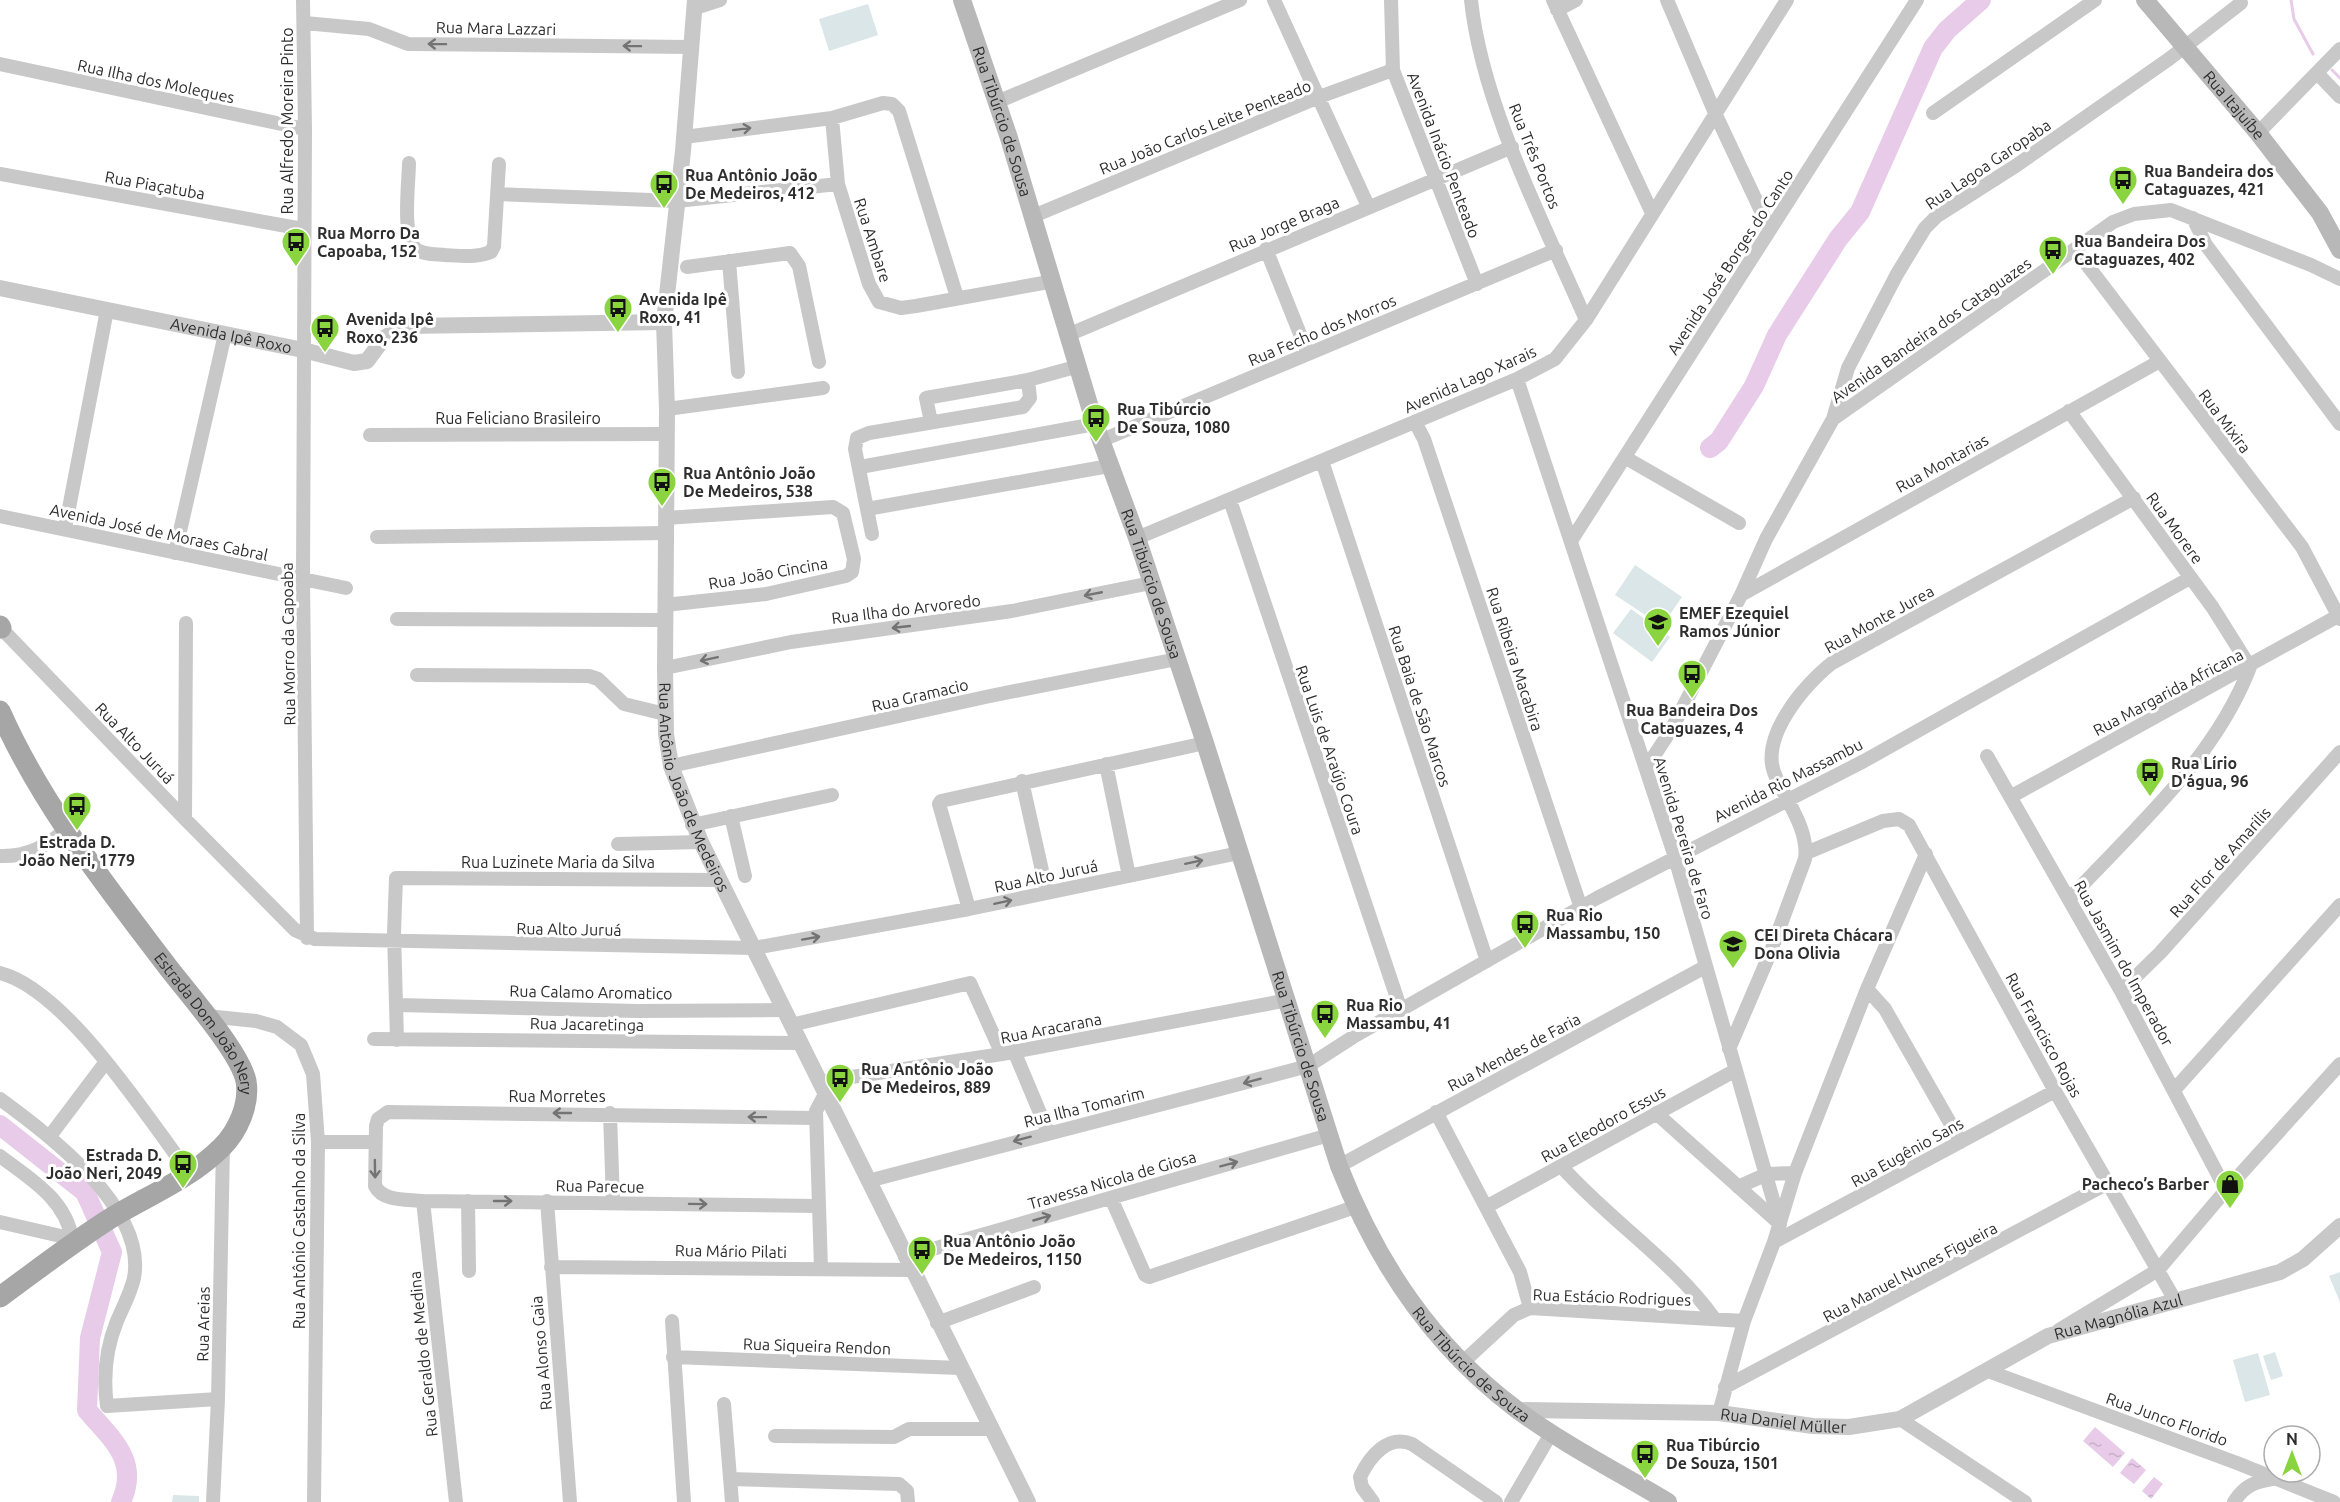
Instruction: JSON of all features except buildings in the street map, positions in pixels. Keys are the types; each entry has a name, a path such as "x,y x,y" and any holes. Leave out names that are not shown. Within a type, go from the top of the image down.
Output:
{"main road":[{"name":"Rua Tibúrcio de Sousa","path":"962,0 997,102 1031,217 1054,281 1108,465 1137,538 1205,743 1339,1166"},
{"name":"Rua Itajuíbe","path":"2145,0 2186,45 2320,213 2340,232"},
{"name":"Rua Itajuíbe","path":"2320,213 2340,250"},
{"name":"Estrada Dom João Nery","path":"0,711 7,744 67,829 207,1016 242,1069 246,1082 243,1111 237,1126 223,1146 190,1174 78,1238 0,1297"},
{"name":"Rua Tibúrcio de Souza","path":"1339,1166 1355,1207 1377,1251 1425,1323 1462,1363 1517,1410 1668,1502"}],"street":[{"name":"Rua Alfredo Moreira Pinto","path":"303,0 305,23 303,350"},
{"path":"695,4 720,0"},
{"path":"997,102 1240,0"},
{"path":"1274,0 1368,207"},
{"name":"Avenida Inácio Penteado","path":"1391,0 1393,70 1477,284"},
{"name":"Rua Três Portos","path":"1471,0 1473,22 1492,93 1512,147 1586,320"},
{"path":"1576,0 1555,5 1652,213"},
{"path":"1667,0 1715,113 1770,230"},
{"name":"Avenida Lago Xarais","path":"1137,538 1517,379 1555,359 1586,320 1787,0"},
{"name":"Avenida José Borges do Canto","path":"1571,541 1917,0"},
{"path":"1933,113 2095,0"},
{"name":"Rua Lagoa Garopaba","path":"1833,419 1848,368 1897,274 1925,228 1937,216 2017,165 2186,45 2241,3"},
{"name":"Rua Antônio João de Medeiros","path":"695,4 677,201 680,268 664,322 667,409 665,714 671,766 692,825 937,1323 1028,1502"},
{"name":"Rua Mara Lazzari","path":"305,23 369,29 408,44 690,47"},
{"path":"2258,133 2338,51"},
{"name":"Rua Ilha dos Moleques","path":"0,64 305,129"},
{"name":"Rua João Carlos Leite Penteado","path":"1031,217 1319,97 1393,70"},
{"path":"2318,71 2340,97"},
{"path":"684,136 832,118 883,103 892,104 899,111 957,297"},
{"name":"Rua Ambare","path":"832,118 838,184 869,284 879,302 901,308 1054,281"},
{"name":"Rua Jorge Braga","path":"1070,334 1266,249 1512,147"},
{"path":"409,163 408,229 410,242 425,254 481,256 491,252 496,238 499,164"},
{"name":"Rua Piaçatuba","path":"0,174 303,229"},
{"path":"498,194 677,201 838,184"},
{"name":"Avenida Bandeira dos Cataguazes","path":"1646,768 1671,730 1741,595 1766,539 1833,419 2113,222 2134,214 2171,210 2311,265 2340,279"},
{"path":"2193,218 2206,245 2340,424"},
{"path":"1266,249 1308,354"},
{"name":"Rua Mixira","path":"2075,249 2302,548 2339,617"},
{"name":"Rua Fecho dos Morros","path":"860,467 1098,432 1308,354 1556,250"},
{"path":"680,268 790,253 793,255 799,266 819,362"},
{"path":"729,261 738,372"},
{"name":"Avenida Bandeira dos Cataguazes","path":"2311,265 2340,270"},
{"name":"Avenida Ipê Roxo","path":"0,288 362,363 371,357 384,338 405,326 664,322"},
{"path":"65,529 107,310"},
{"path":"175,553 225,334"},
{"name":"Rua Morro da Capoaba","path":"303,350 307,938"},
{"name":"Rua Montarias","path":"1741,595 2160,361"},
{"path":"932,422 926,398 1028,380 1079,366"},
{"name":"Avenida Pereira de Faro","path":"1517,379 1675,858 1780,1224"},
{"path":"872,534 855,446 861,435 1023,407 1030,398 1028,380"},
{"path":"667,409 823,388"},
{"name":"Rua Morere","path":"2069,411 2134,498 2250,667"},
{"name":"Rua Ribeira Macabira","path":"1415,422 1424,439 1581,908"},
{"name":"Rua Feliciano Brasileiro","path":"370,435 666,434"},
{"path":"1626,458 1739,524"},
{"name":"Rua Baia de São Marcos","path":"1322,461 1487,960"},
{"path":"867,509 1108,465"},
{"name":"Rua Monte Jurea","path":"1806,853 1797,819 1774,775 1772,755 1786,716 1811,679 1832,663 2134,498"},
{"name":"Rua Luis de Araújo Coura","path":"1230,500 1401,1010"},
{"name":"Rua João Cincina","path":"377,537 666,526 833,507 843,513 855,563 852,572 846,576 665,613 397,619"},
{"name":"Avenida José de Moraes Cabral","path":"0,516 346,588"},
{"name":"Avenida Rio Massambu","path":"1308,1066 1487,960 1675,858 1864,760 2190,578"},
{"name":"Rua Ilha do Arvoredo","path":"665,668 791,642 1012,611 1151,583"},
{"name":"Rua Margarida Africana","path":"2012,796 2339,617"},
{"path":"184,819 186,623"},
{"name":"Rua Alto Juruá","path":"3,632 184,819 295,930 307,938 325,941 394,943 754,948 969,909 1239,853"},
{"name":"Rua Gramacio","path":"671,766 990,696 1177,659"},
{"path":"2069,899 2197,760 2228,715 2250,667"},
{"path":"417,675 589,676 598,679 624,704 643,711 665,714"},
{"path":"969,909 940,801 1022,781 1205,743"},
{"name":"Rua Flor de Amarilis","path":"2121,991 2175,937 2340,752"},
{"name":"Rua Jasmim do Imperador","path":"1988,756 2175,1089 2226,1190"},
{"path":"1106,764 1130,876"},
{"path":"1022,781 1047,893"},
{"path":"692,825 832,795"},
{"path":"731,816 745,876"},
{"name":"Rua Francisco Rojas","path":"1806,853 1883,821 1899,819 1909,825 2055,1091 2176,1302"},
{"path":"0,856 16,857 33,852 67,829"},
{"path":"618,844 701,842"},
{"path":"1729,1049 1771,951 1806,853"},
{"path":"1719,1413 1744,1321 1774,1242 1795,1173 1867,989 1926,854"},
{"name":"Rua Luzinete Maria da Silva","path":"394,943 396,878 719,880"},
{"path":"2175,1089 2340,905"},
{"path":"394,943 398,1005 397,1040"},
{"name":"Rua Mendes de Faria","path":"1339,1166 1705,967"},
{"path":"0,973 26,985 45,998 71,1022 190,1174"},
{"name":"Rua Calamo Aromatico","path":"398,1005 788,1017 970,983 1008,1053"},
{"path":"1867,989 1885,1009 1961,1142"},
{"name":"Rua Aracarana","path":"822,1088 1288,1000"},
{"name":"Rua Antônio Castanho da Silva","path":"207,1016 256,1021 277,1027 301,1045 313,1074 318,1142 314,1502"},
{"name":"Rua Jacaretinga","path":"374,1040 800,1043"},
{"path":"1008,1053 1048,1132"},
{"path":"50,1136 105,1063"},
{"path":"2048,1336 2158,1270 2226,1190 2340,1064"},
{"name":"Rua Ilha Tomarim","path":"868,1181 1048,1132 1308,1066"},
{"name":"Rua Eleodoro Essus","path":"1486,1207 1736,1071"},
{"path":"821,1269 816,1118 822,1088"},
{"name":"Rua Eugênio Sans","path":"1774,1242 2055,1091"},
{"path":"0,1099 50,1136 117,1215 132,1248 134,1278 111,1336 105,1374 107,1406 218,1398"},
{"name":"Rua Morretes","path":"382,1195 375,1186 374,1142 378,1119 388,1112 610,1113 816,1118"},
{"path":"1436,1112 1520,1272 1530,1308"},
{"path":"610,1113 613,1202"},
{"path":"1656,1113 1780,1224"},
{"name":"Travessa Nicola de Giosa","path":"908,1264 1112,1198 1329,1135"},
{"path":"318,1142 374,1142"},
{"name":"Rua Areias","path":"213,1502 218,1398 223,1146"},
{"path":"0,1155 46,1192 59,1207 78,1238"},
{"path":"1562,1166 1590,1199 1690,1287 1714,1317"},
{"path":"1738,1187 1767,1174 1795,1173"},
{"name":"Rua Manuel Nunes Figueira","path":"1725,1388 2108,1183"},
{"name":"Rua Parecue","path":"382,1195 423,1202 613,1202 818,1206"},
{"path":"1112,1198 1145,1275 1149,1277 1355,1207"},
{"name":"Rua Geraldo de Medina","path":"423,1202 456,1502"},
{"path":"468,1202 469,1271"},
{"name":"Rua Alonso Gaia","path":"547,1202 570,1502"},
{"path":"0,1222 78,1238"},
{"name":"Rua Magnólia Azul","path":"1900,1419 2048,1336 2280,1272 2303,1259 2340,1226"},
{"name":"Rua Mário Pilati","path":"551,1267 821,1269 908,1264"},
{"path":"937,1323 1034,1287"},
{"name":"Rua Estácio Rodrigues","path":"1462,1363 1514,1315 1530,1308 1714,1317 1744,1321"},
{"path":"672,1321 684,1502"},
{"name":"Rua Siqueira Rendon","path":"674,1357 960,1368"},
{"name":"Rua Junco Florido","path":"1988,1371 2237,1463 2262,1474"},
{"path":"724,1404 732,1502"},
{"name":"Rua Daniel Müller","path":"1517,1410 1719,1413 1813,1426 1849,1427 1900,1419"},
{"path":"1900,1419 2025,1502"},
{"path":"775,1436 894,1437 909,1429 991,1429"},
{"path":"1511,1502 1552,1432"},
{"path":"1373,1502 1362,1487 1360,1477 1387,1443 1399,1440 1421,1449 1496,1502"},
{"path":"730,1479 899,1484 906,1487 908,1502"},
{"path":"2234,1502 2245,1487 2262,1481"},
{"name":"Rua Junco Florido","path":"2285,1484 2334,1502"}],"shaded area":[{"path":"868,4 878,35 829,51 819,19"},
{"path":"1635,565 1682,597 1662,626 1615,595"},
{"path":"1631,609 1670,637 1652,662 1613,633"},
{"path":"2340,1272 2340,1302 2329,1276"},
{"path":"2275,1352 2283,1376 2271,1380 2263,1356"},
{"path":"2258,1353 2270,1395 2245,1402 2233,1360"},
{"path":"173,1495 199,1496 199,1502 172,1502"}],"water":[{"path":"2095,1427 2125,1453 2113,1467 2083,1441"},
{"path":"2132,1458 2146,1470 2134,1484 2120,1473"},
{"path":"2154,1477 2163,1484 2151,1499 2142,1491"}],"waterway":[{"path":"1710,448 1719,441 1754,386 1777,335 1838,239 1860,212 1933,48 1947,30 1981,0"},
{"path":"2291,0 2294,19 2313,54"},
{"path":"2332,70 2340,78"},
{"path":"0,1125 85,1192 112,1252 90,1338 87,1410 113,1441 125,1462 126,1487 121,1502"}],"place":[{"name":"Rua Bandeira dos Cataguazes, 421","path":"2123,206"},
{"name":"Rua Antônio João De Medeiros, 412","path":"664,210"},
{"name":"Rua Morro Da Capoaba, 152","path":"296,268"},
{"name":"Rua Bandeira Dos Cataguazes, 402","path":"2053,276"},
{"name":"Avenida Ipê Roxo, 41","path":"618,334"},
{"name":"Avenida Ipê Roxo, 236","path":"325,354"},
{"name":"Rua Tibúrcio De Souza, 1080","path":"1096,444"},
{"name":"Rua Antônio João De Medeiros, 538","path":"662,508"},
{"name":"EMEF Ezequiel Ramos Júnior","path":"1658,648"},
{"name":"Rua Bandeira Dos Cataguazes, 4","path":"1692,700"},
{"name":"Rua Lírio D'água, 96","path":"2150,798"},
{"name":"Estrada D. João Neri, 1779","path":"77,832"},
{"name":"Rua Rio Massambu, 150","path":"1525,950"},
{"name":"CEI Direta Chácara Dona Olivia","path":"1733,970"},
{"name":"Rua Rio Massambu, 41","path":"1325,1040"},
{"name":"Rua Antônio João De Medeiros, 889","path":"840,1104"},
{"name":"Estrada D. João Neri, 2049","path":"183,1190"},
{"name":"Pacheco’s Barber","path":"2230,1210"},
{"name":"Rua Antônio João De Medeiros, 1150","path":"922,1276"},
{"name":"Rua Tibúrcio De Souza, 1501","path":"1645,1480"}]}
